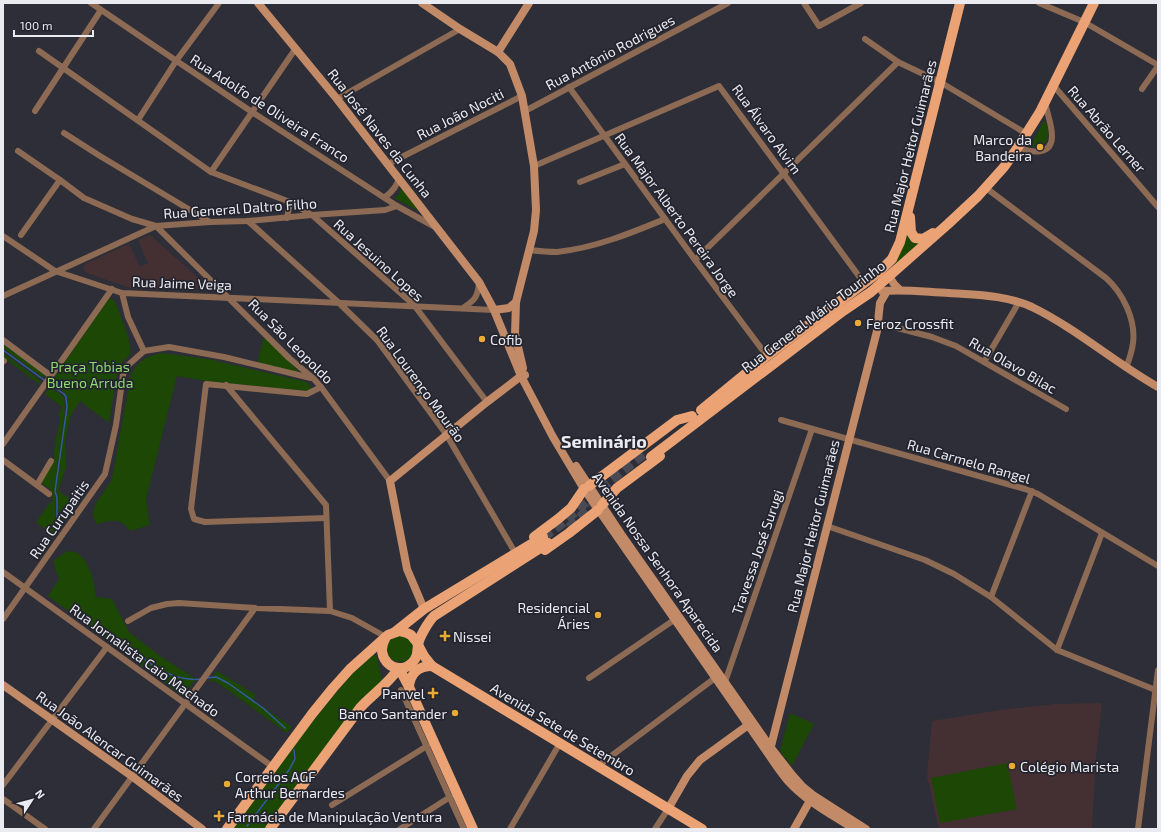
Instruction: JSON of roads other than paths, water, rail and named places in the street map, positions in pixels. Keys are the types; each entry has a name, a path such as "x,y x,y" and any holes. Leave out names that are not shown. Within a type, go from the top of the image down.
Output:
{"main road":[{"name":"Rua José Naves da Cunha","path":"258,3 337,99 479,282 494,310 523,375"},
{"name":"Avenida Nossa Senhora Aparecida","path":"422,3 460,29 498,52 510,64 522,96 534,166 536,210 534,230 516,302 515,334 523,375 553,437 600,507 725,682 770,752 812,798 854,829"},
{"path":"498,52 528,3"},
{"name":"Rua Major Heitor Guimarães","path":"864,283 884,268 895,254 900,242 960,3"},
{"name":"Rua General Mário Tourinho","path":"649,454 694,419 871,292 948,224 986,188 1004,167 1027,134 1045,102 1094,3"},
{"path":"910,204 911,232 915,238 923,239 948,224"},
{"path":"889,276 900,290"},
{"name":"Rua General Mário Tourinho","path":"694,419 767,356 864,283"},
{"name":"Rua Álvaro Alvim","path":"864,283 871,292"},
{"path":"871,292 900,290 992,296 1019,302 1052,318 1126,368 1158,387"},
{"name":"Rua Major Heitor Guimarães","path":"770,752 850,439 878,323 880,302 887,291"},
{"path":"871,292 880,302"},
{"path":"494,310 509,308 516,302"},
{"path":"390,481 446,434 523,375"},
{"path":"270,829 371,695 415,659 418,652 418,645 428,622 434,616 493,572 513,549 541,533 558,519 575,504 587,488 677,420 694,419 689,434 617,488 600,507 570,533 522,565 493,572"},
{"name":"Rua São Leopoldo","path":"390,481 407,569 424,609"},
{"name":"Avenida Nossa Senhora Aparecida","path":"600,507 674,620 715,678 750,723"},
{"path":"227,829 312,714 332,688 350,669 390,634 424,609 493,572 546,540"},
{"path":"424,609 426,616 425,631"},
{"path":"418,645 414,638 407,632 390,634 382,644 382,655 389,664 401,672 405,688 419,711 468,827"},
{"name":"Avenida Sete de Setembro","path":"418,645 432,666 702,829"},
{"path":"405,688 416,672 425,666 432,666"},
{"name":"Rua João Alencar Guimarães","path":"3,685 133,777 202,829"},
{"path":"416,723 419,711"},
{"path":"668,809 687,776 700,760 750,723"},
{"name":"Avenida Nossa Senhora Aparecida","path":"812,798 866,829"},
{"path":"794,829 812,798"},
{"path":"455,808 468,827"}],"street":[{"name":"Rua Adolfo de Oliveira Franco","path":"91,3 176,62 252,112 397,206 439,229"},
{"path":"138,120 176,62 219,3"},
{"name":"Rua Antônio Rodrigues","path":"525,112 569,87 728,3"},
{"path":"804,3 819,26 861,3"},
{"path":"1039,3 1084,22 1158,66 1142,89"},
{"path":"34,111 101,10"},
{"path":"337,99 460,29"},
{"path":"865,39 898,62 940,82 1027,134"},
{"path":"211,172 296,48"},
{"name":"Rua Jesuino Lopes","path":"39,51 211,172 290,202 312,215 414,305 487,402"},
{"path":"695,260 898,62"},
{"name":"Rua Abrão Lerner","path":"1053,85 1158,207"},
{"name":"Rua Álvaro Alvim","path":"534,166 719,86 864,283"},
{"name":"Rua Major Alberto Pereira Jorge","path":"569,87 767,356"},
{"name":"Rua João Nociti","path":"388,164 522,96"},
{"path":"1018,147 1030,152 1039,152 1050,145 1052,136 1045,102"},
{"path":"64,133 210,222"},
{"name":"Rua São Leopoldo","path":"18,151 84,198 132,219 156,226 289,358 313,378 390,481"},
{"path":"580,182 625,164"},
{"path":"385,197 397,184 399,178"},
{"path":"22,235 60,180"},
{"path":"986,188 1106,278 1116,288 1129,313 1133,332 1133,344 1126,368"},
{"path":"287,218 290,202"},
{"name":"Rua General Daltro Filho","path":"3,296 156,226 248,221 385,210 397,206"},
{"path":"529,250 557,252 594,245 631,233 665,219"},
{"name":"Rua Lourenço Mourão","path":"248,221 338,302 377,340 446,434 513,549"},
{"name":"Rua Jaime Veiga","path":"3,236 56,271 122,292 494,310"},
{"path":"462,308 476,297 479,282"},
{"path":"3,444 112,289"},
{"path":"122,292 128,317 144,351 169,347 224,357 313,378"},
{"path":"984,362 1019,302"},
{"name":"Rua Olavo Bilac","path":"878,323 945,341 956,346 1066,409"},
{"path":"3,340 50,377"},
{"name":"Rua Curupaitis","path":"3,619 105,474 116,425 123,375 126,367 144,351"},
{"path":"321,388 307,394 206,384 191,509 194,519 205,522 326,518"},
{"path":"226,385 326,505 330,612"},
{"name":"Rua Carmelo Rangel","path":"781,420 1032,491 1158,566"},
{"name":"Travessa José Surugi","path":"725,682 812,429"},
{"path":"3,460 49,494"},
{"path":"37,485 51,461"},
{"path":"992,597 1032,491"},
{"path":"828,526 925,560 954,574 992,597 1058,650 1157,690"},
{"path":"1058,650 1102,533"},
{"name":"Rua Jornalista Caio Machado","path":"3,572 273,767"},
{"path":"128,621 151,608 179,603 330,612 352,618 390,634"},
{"path":"94,829 255,608"},
{"path":"588,678 674,620"},
{"path":"3,785 107,647"},
{"path":"1138,829 1157,690 1158,670"},
{"path":"598,766 715,678"},
{"path":"405,688 416,723 455,808"},
{"path":"510,829 560,743"},
{"path":"332,805 427,746"},
{"path":"400,829 450,797"},
{"path":"3,799 45,829"},
{"path":"656,829 668,809"}],"waterway":[{"path":"3,350 44,380"},
{"path":"47,382 64,394 66,397 67,407 55,491 57,498 57,526"},
{"path":"117,639 146,661 167,673 177,677 201,679"},
{"path":"206,678 216,677 228,683 263,708 285,728"},
{"path":"247,826 289,770 295,759 294,750"}],"tunnel":[{"path":"543,537 561,524 647,451"},
{"path":"569,528 601,498"}],"place":[{"name":"Marco da Bandeira","path":"1040,147"},
{"name":"Feroz Crossfit","path":"858,323"},
{"name":"Cofib","path":"482,339"},
{"name":"Residencial Áries","path":"598,615"},
{"name":"Nissei","path":"445,636"},
{"name":"Panvel","path":"433,693"},
{"name":"Banco Santander","path":"455,713"},
{"name":"Colégio Marista","path":"1012,766"},
{"name":"Correios AGF Arthur Bernardes","path":"227,784"},
{"name":"Farmácia de Manipulação Ventura","path":"219,816"}],"district":[{"name":"Seminário","path":"604,441"}],"park label":[{"name":"Praça Tobias Bueno Arruda","path":"90,374"}]}
